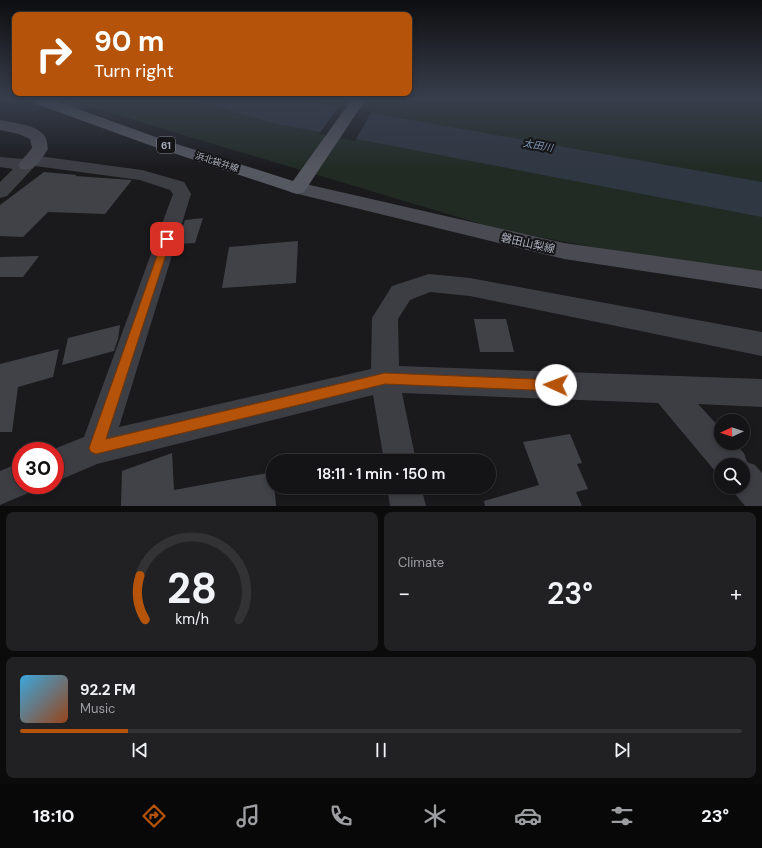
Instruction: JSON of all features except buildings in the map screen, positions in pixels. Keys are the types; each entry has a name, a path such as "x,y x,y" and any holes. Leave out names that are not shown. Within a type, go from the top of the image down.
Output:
{"main road":[{"name":"浜北袋井線","path":"111,123 158,143 297,188"},
{"path":"297,188 343,123"},
{"path":"0,125 24,130 37,136 40,149 29,162"},
{"name":"磐田山梨線","path":"297,188 564,251 762,280"}],"street":[{"path":"0,162 29,162 142,175 177,186 182,194 96,448"},
{"path":"0,192 29,162"},
{"path":"399,454 385,378 385,318 401,293 429,283 470,287 762,344"},
{"path":"64,461 96,448 385,378 762,393"},
{"path":"665,389 726,458"},
{"path":"0,488 12,483"},
{"path":"750,485 762,499"},
{"path":"405,494 408,506"}],"shaded area":[{"path":"142,123 762,123 762,279 498,229"}],"water":[{"name":"太田川","path":"272,123 426,123 762,182 762,217"}],"pier":[{"path":"327,123 365,123 355,141 319,134"}],"route":[{"path":"167,239 96,448 385,378 556,385"}]}
